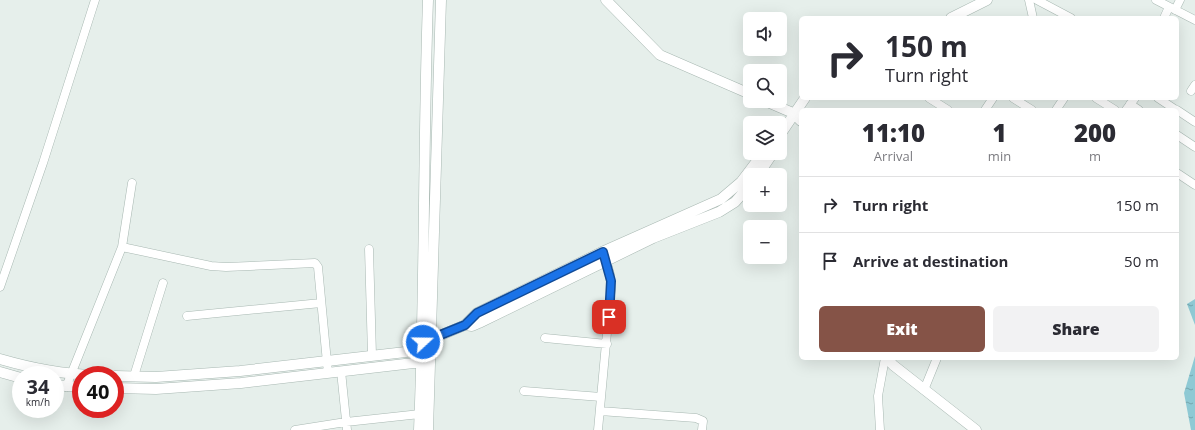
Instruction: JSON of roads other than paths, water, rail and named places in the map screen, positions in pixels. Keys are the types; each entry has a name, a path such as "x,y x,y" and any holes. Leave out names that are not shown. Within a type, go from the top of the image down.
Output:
{"street":[{"path":"0,287 43,163 95,0"},
{"path":"428,0 423,195 428,430"},
{"path":"419,430 422,362 426,344 441,0"},
{"path":"606,0 660,55 743,91"},
{"path":"955,16 987,0"},
{"path":"1029,0 1033,16"},
{"path":"1038,0 1067,16"},
{"path":"1156,0 1195,20"},
{"path":"1166,16 1180,0"},
{"path":"787,124 803,100"},
{"path":"932,100 945,108"},
{"path":"1016,100 1029,108"},
{"path":"1099,100 1112,108"},
{"path":"1161,100 1174,108"},
{"path":"780,108 793,114 799,119"},
{"path":"1179,111 1195,122"},
{"path":"1179,136 1195,147"},
{"path":"124,376 147,377 240,371 263,367 327,362 426,344 465,325 477,313 605,256 721,199 741,182 758,160"},
{"path":"1179,174 1195,185"},
{"path":"72,387 66,387 122,247 132,183"},
{"path":"605,256 718,212 734,202 743,192"},
{"path":"122,247 211,266 226,267 307,262 315,263 318,267 328,374"},
{"path":"369,248 372,355"},
{"path":"598,430 611,289 610,274 605,256"},
{"path":"134,376 163,283"},
{"path":"187,316 321,303"},
{"path":"545,338 606,344"},
{"path":"0,359 34,369 71,374"},
{"path":"880,430 878,396 886,360"},
{"path":"888,360 976,430"},
{"path":"924,390 937,360"},
{"path":"124,388 147,389 241,383 422,362"},
{"path":"342,371 347,426"},
{"path":"0,372 12,375"},
{"path":"147,377 147,389"},
{"path":"524,391 601,397"},
{"path":"600,411 696,418 703,421 702,430"},
{"path":"295,430 347,426 420,414"}],"water":[{"path":"1195,299 1195,325 1187,304"},
{"path":"1195,356 1195,430 1191,430 1184,393"}]}
